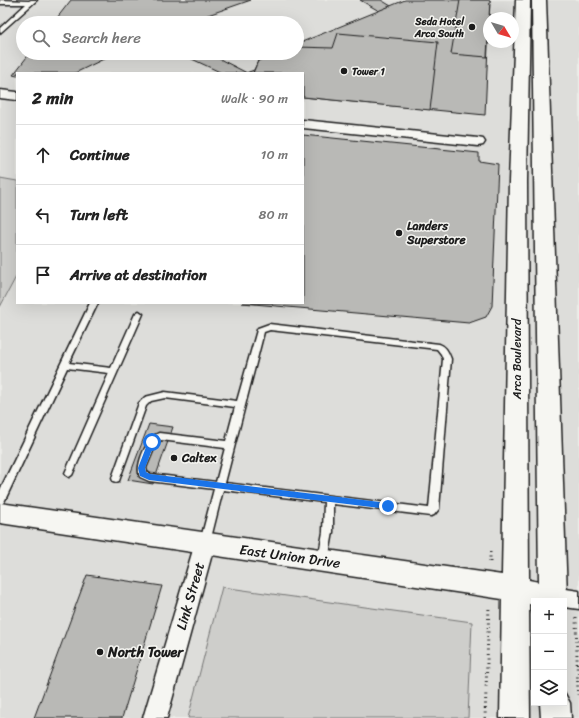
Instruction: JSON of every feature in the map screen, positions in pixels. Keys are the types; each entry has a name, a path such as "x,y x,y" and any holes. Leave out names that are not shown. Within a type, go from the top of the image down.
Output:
{"street":[{"name":"Arca Boulevard","path":"514,718 518,181 523,0"},
{"path":"539,0 565,598"},
{"path":"0,94 16,96"},
{"path":"304,124 478,142"},
{"name":"East Union Drive","path":"0,513 516,589 560,598"},
{"name":"Link Street","path":"155,718 205,543"}],"lane":[{"path":"0,2 32,2"},
{"path":"0,30 32,2"},
{"path":"0,500 94,304"},
{"path":"69,473 139,314"},
{"path":"205,543 220,485 230,445 240,405 261,330 270,327 439,347 445,352 447,358 434,509 431,512 220,485 149,477 143,474 142,468 152,442 159,436 230,445"},
{"path":"64,365 114,371"},
{"path":"116,478 142,405 148,399 165,395 240,405"},
{"path":"323,560 328,532 329,499"}],"path":[{"path":"563,708 564,634"}],"shaded area":[{"path":"0,0 579,0 579,718 0,718"},
{"path":"0,178 16,181 16,277 0,307"},
{"path":"222,587 472,622 468,718 188,718"}],"building":[{"path":"71,0 251,0 205,16 58,16"},
{"path":"360,0 381,0 391,6 379,11"},
{"path":"405,0 490,0 489,12 483,12 483,48 488,48 485,115 304,97 304,72 249,72 254,70 258,61 260,60 304,60 304,41"},
{"name":"Seda Hotel Arca South","path":"460,0 490,0 489,12 483,12 483,48 487,48 487,57 451,54"},
{"name":"Tower 1","path":"338,33 438,42 430,110 304,97 304,72 253,72 258,61 260,60 304,60 304,47 333,48"},
{"path":"25,60 102,60 77,72 16,72 16,76 13,75"},
{"path":"194,60 222,60 245,72 220,72"},
{"name":"Landers Superstore","path":"304,135 479,153 479,161 498,164 492,306 486,317 469,323 253,304 304,304"},
{"path":"149,424 173,427 153,484 128,480"},
{"name":"North Tower","path":"87,575 162,586 122,718 34,718"}],"place":[{"name":"Seda Hotel Arca South","path":"472,27"},
{"name":"Tower 1","path":"344,71"},
{"name":"Landers Superstore","path":"399,233"},
{"name":"Caltex","path":"174,458"},
{"name":"North Tower","path":"100,652"}],"route":[{"path":"152,442 142,468 143,474 149,477 388,506"}]}
